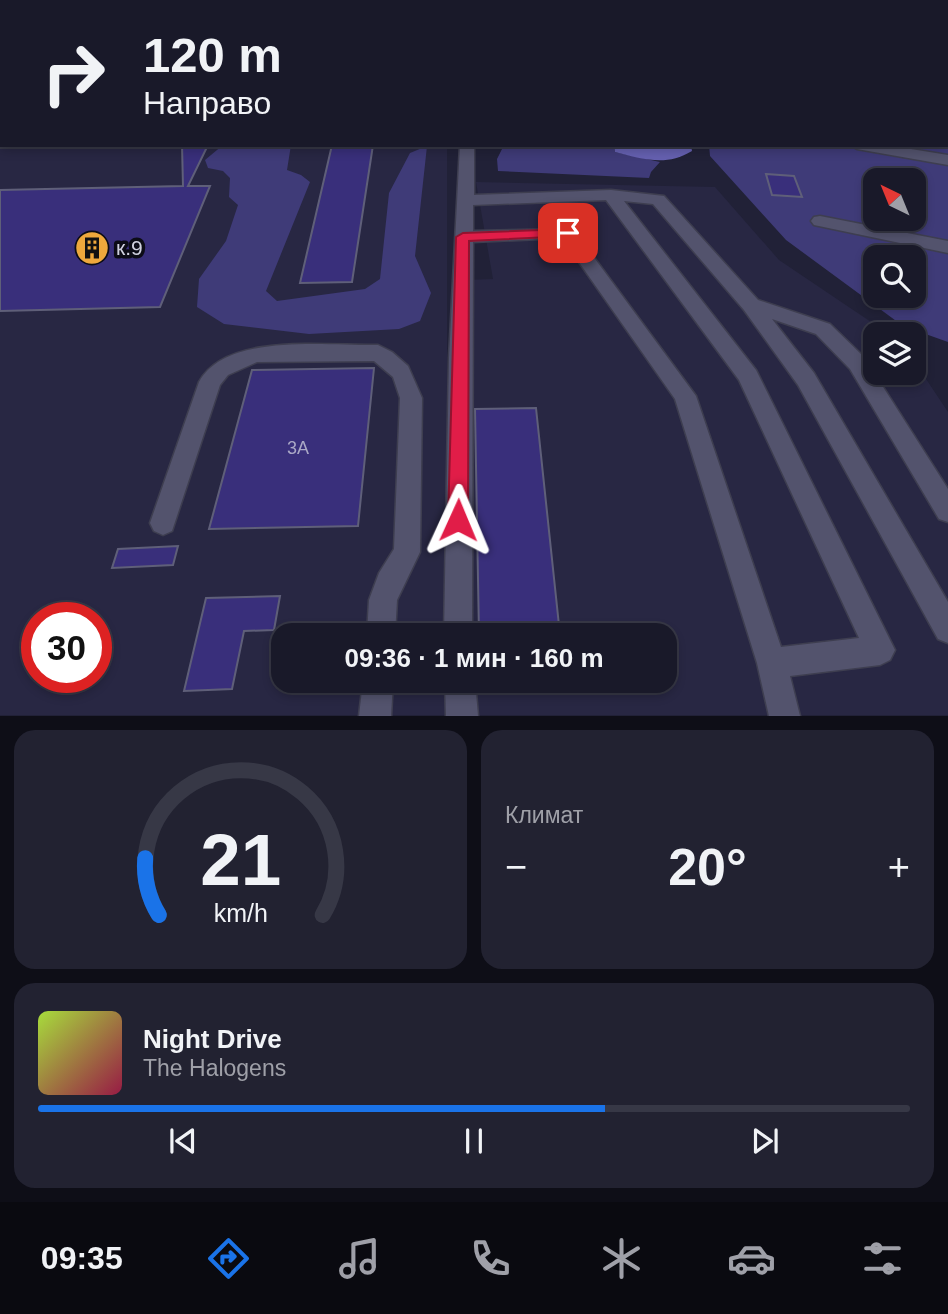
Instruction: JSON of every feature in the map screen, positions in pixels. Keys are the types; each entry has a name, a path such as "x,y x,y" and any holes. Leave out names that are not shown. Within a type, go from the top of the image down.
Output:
{"street":[{"path":"458,623 467,147"},
{"path":"870,147 948,160"},
{"path":"464,201 611,194 658,199 751,305 806,379 948,629"},
{"path":"611,194 748,376 880,650 772,663"},
{"path":"820,221 948,247"},
{"path":"463,248 568,233 685,396 772,663 786,716"},
{"path":"463,248 481,280"},
{"path":"751,305 823,329 857,363 948,511"},
{"path":"163,523 210,382 220,369 255,354 377,354 394,363 406,377 411,398 407,552 389,582 383,600 382,623"},
{"path":"375,716 377,693"},
{"path":"461,693 462,716"}],"shaded area":[{"path":"0,147 447,147 447,623 271,623 271,693 447,693 448,715 0,715"},
{"path":"221,147 291,147 287,170 310,182 266,291 277,301 365,289 380,279 389,193 410,153 427,147 415,256 431,293 420,321 399,329 309,334 224,324 197,307 199,279 226,241 238,205 229,197 230,178 223,171 208,168 205,160"},
{"path":"503,147 614,147 615,152 660,162 649,178 498,171 497,159"},
{"path":"614,147 691,147 692,151 664,160 615,152"},
{"path":"709,147 948,147 948,342 926,334 926,322 898,322 879,308 926,308 926,245 863,245 863,297 786,240 710,156"},
{"path":"476,182 715,187 779,260 871,322 863,322 863,385 926,385 926,379 948,412 948,715 473,715 472,693 677,693 677,623 472,623 467,280 493,279"}],"building":[{"name":"к.9","path":"182,147 207,147 188,186 210,186 160,307 0,311 0,190 183,186"},
{"path":"332,147 373,147 352,282 300,283"},
{"path":"766,174 794,176 802,197 772,195"},
{"path":"374,368 358,526 209,529 252,370"},
{"path":"536,408 559,623 479,623 475,409"},
{"path":"178,546 173,565 112,568 118,549"},
{"path":"280,596 275,623 271,623 271,630 244,631 232,689 184,691 206,598"}],"place":[{"name":"к.9","path":"92,248"}],"route":[{"path":"458,520 463,237 568,233"}]}
